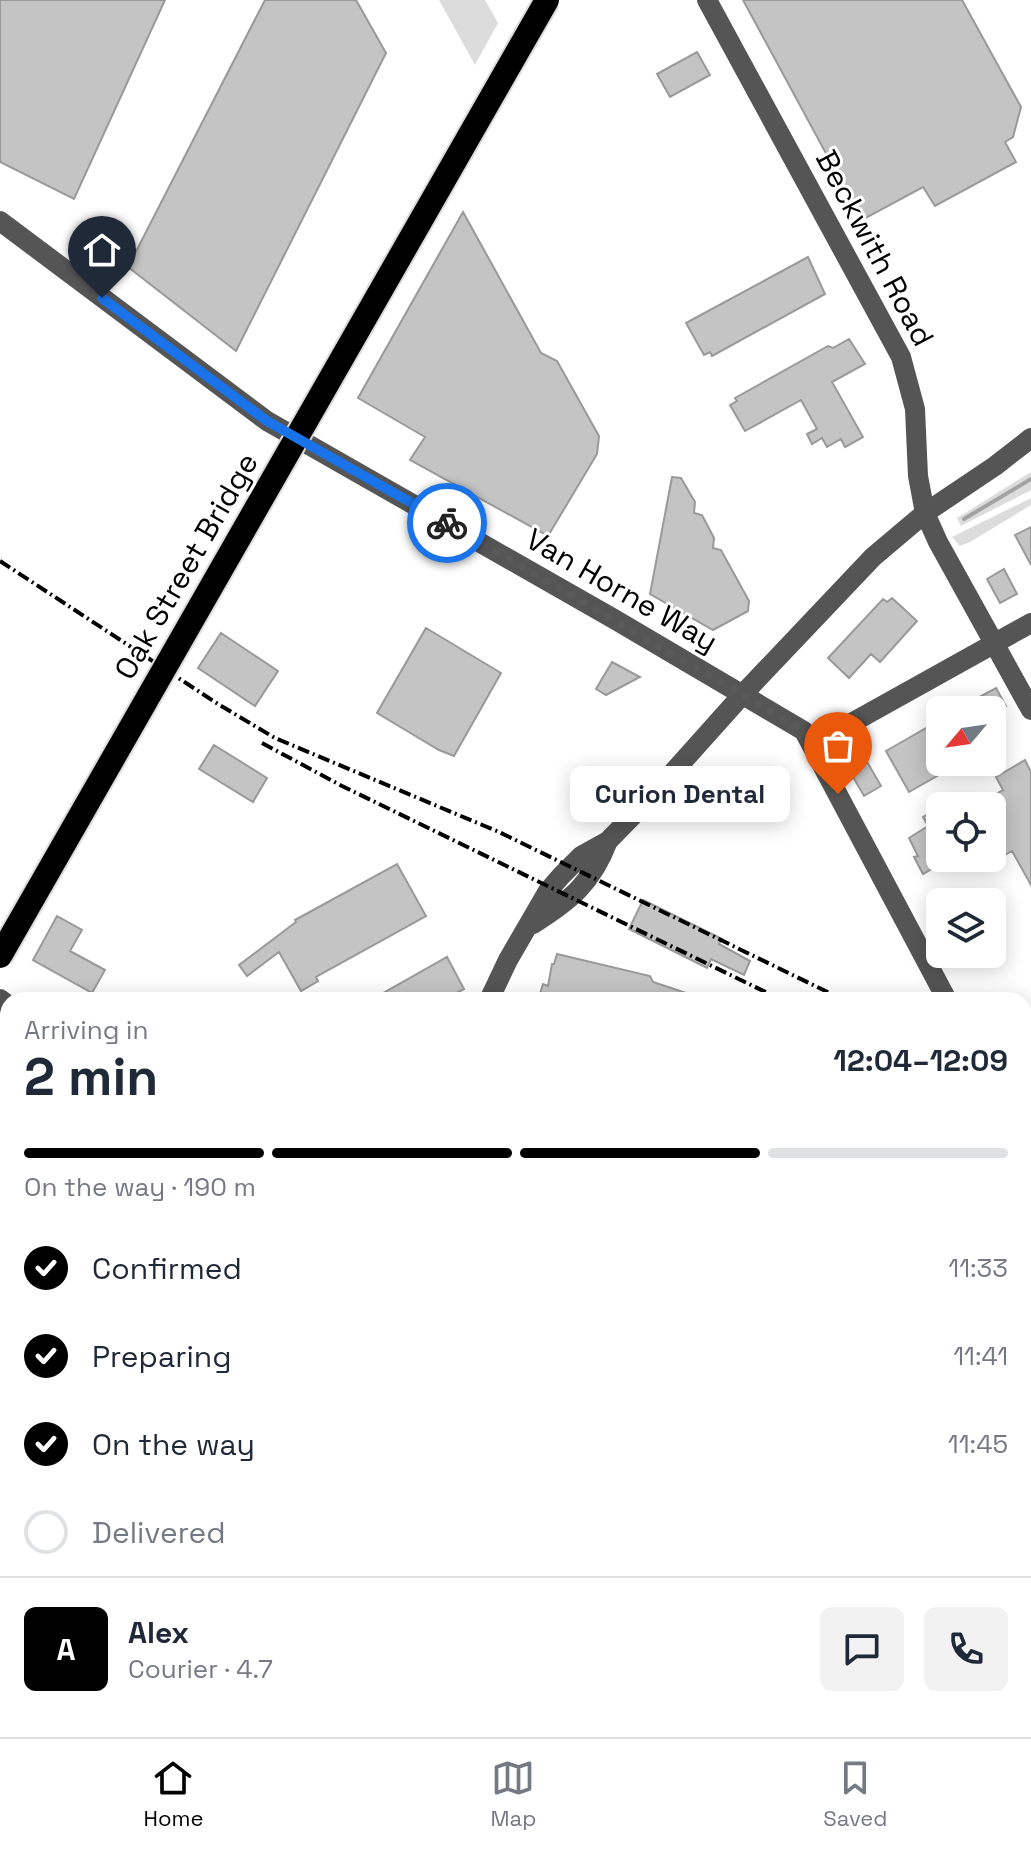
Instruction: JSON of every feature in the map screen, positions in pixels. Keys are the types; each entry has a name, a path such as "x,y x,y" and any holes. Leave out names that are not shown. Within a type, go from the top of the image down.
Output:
{"highway":[{"name":"Oak Street Bridge","path":"0,923 529,0"},
{"name":"Oak Street Bridge","path":"0,956 547,0"}],"street":[{"name":"Beckwith Road","path":"707,0 901,357 915,409 918,476 925,513 1031,710"},
{"name":"Van Horne Way","path":"0,221 267,421 804,731 943,992"},
{"path":"493,992 548,891 561,876 581,856 608,841 873,557 925,513 1031,438"},
{"path":"995,466 1031,452"},
{"path":"812,745 1031,623"}],"shaded area":[{"path":"439,0 485,0 498,23 475,65"},
{"path":"1031,472 1031,490 961,526 957,518"},
{"path":"1031,498 1031,505 970,542 960,546 952,537"}],"building":[{"path":"0,0 165,0 74,199 0,162"},
{"path":"265,0 356,0 386,53 236,351 128,267"},
{"path":"743,0 962,0 1021,107 1013,137 1005,142 1016,162 935,206 923,187 862,220"},
{"path":"697,52 710,75 670,97 657,74"},
{"path":"463,212 541,353 557,361 599,436 597,454 548,536 410,460 425,437 358,398"},
{"path":"808,257 825,294 712,356 710,352 704,355 686,323"},
{"path":"849,339 865,364 832,382 863,437 845,447 841,439 827,447 822,438 812,444 807,434 817,429 801,400 745,431 730,405 737,401 735,398 828,346 833,348"},
{"path":"672,477 681,478 695,502 694,513 702,515 714,538 713,548 721,550 749,601 748,611 713,630 650,594"},
{"path":"1031,527 1031,565 1015,535"},
{"path":"1004,569 1017,594 1000,603 987,579"},
{"path":"892,598 917,621 880,662 871,654 849,678 828,658 883,599 887,602"},
{"path":"426,628 501,673 454,756 377,713"},
{"path":"221,633 278,671 255,706 198,668"},
{"path":"612,662 640,677 606,695 596,689"},
{"path":"996,688 1000,696 981,696"},
{"path":"926,728 926,776 937,776 909,792 886,751"},
{"path":"214,745 267,778 253,802 199,769"},
{"path":"866,760 881,786 864,796 849,770"},
{"path":"1025,760 1031,772 1031,885 1012,851 1006,854 1006,792 999,792 1003,790 996,777 1006,776 1006,771"},
{"path":"926,827 926,872 923,874 914,857 918,856 909,838"},
{"path":"397,864 426,916 316,977 318,981 301,991 279,952 247,976 239,965 295,920"},
{"path":"643,900 722,939 719,944 750,961 744,975 711,959 707,968 629,929"},
{"path":"57,916 82,930 70,951 105,970 90,992 33,960"},
{"path":"557,954 650,976 653,982 683,992 540,992 543,984 548,986"},
{"path":"447,957 464,989 459,992 385,992"}],"waterway":[{"path":"964,519 1031,479"}],"railway":[{"path":"0,561 275,738 499,832 828,992"},
{"path":"262,743 342,786 766,992"}],"way so far":[{"path":"447,523 804,731 838,794"}],"place":[{"name":"Curion Dental","path":"838,794"}],"route":[{"path":"102,298 267,421 447,523"}]}
